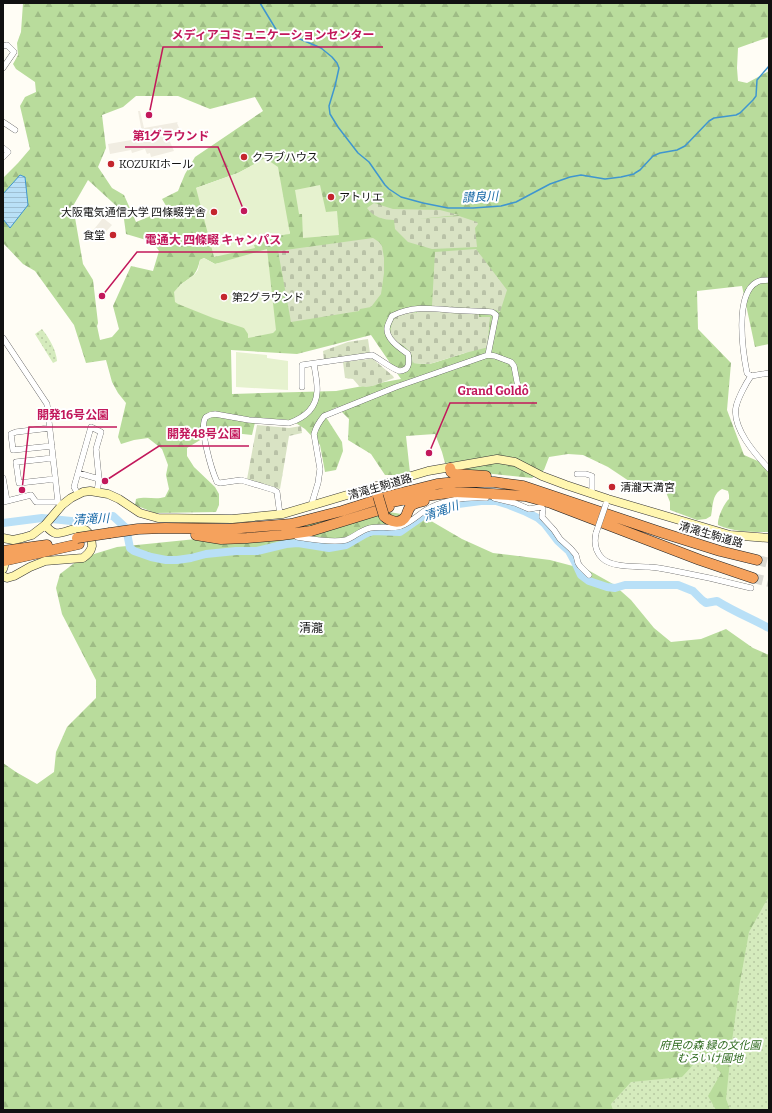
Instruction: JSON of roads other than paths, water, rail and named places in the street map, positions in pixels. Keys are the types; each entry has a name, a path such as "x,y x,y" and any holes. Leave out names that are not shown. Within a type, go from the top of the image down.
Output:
{"highway":[{"path":"450,468 451,472 455,474 524,481 548,495"},
{"name":"清滝生駒道路","path":"3,555 47,545 78,541 138,529 229,529 291,524 342,511 389,496 438,484 456,482 494,482 523,486 663,533 757,560"},
{"path":"376,491 384,516 390,521 397,522 404,519 407,511 414,504 428,500"},
{"name":"清滝生駒道路","path":"110,535 129,536 282,531 324,522 392,502 455,492 525,496 551,503 700,560 752,583"},
{"path":"196,534 221,539 247,538 311,531 398,505 476,493"},
{"path":"398,505 404,506 407,511"},
{"name":"清滝生駒道路","path":"3,570 78,541"},
{"path":"3,551 47,545"}],"street":[{"path":"3,46 8,45 14,52 3,68"},
{"path":"3,122 16,130"},
{"path":"3,148 8,152 3,158"},
{"path":"751,376 747,373 744,359 741,329 743,309 746,295 751,287 757,282 769,280"},
{"path":"302,387 302,365 372,355 379,358 396,371 404,370 409,363 408,354 394,343 389,337 387,329 392,316 407,310 420,308 492,312 496,315 488,355"},
{"path":"3,338 47,404 59,505"},
{"path":"311,506 318,483 320,469 314,434 319,422 324,416 488,355 511,362 514,366 519,392"},
{"path":"280,514 277,492 274,490 241,480 220,483 217,482 208,456 203,431 204,421 206,417 215,414 249,420 289,423 294,421 310,411 313,406 317,393 314,364"},
{"path":"751,376 769,373"},
{"path":"751,376 738,401 736,408 737,421 746,440 757,456 769,469"},
{"path":"78,494 74,486 91,426 101,432 96,449 99,479 97,492"},
{"path":"50,428 16,432 11,434 13,450 52,446"},
{"path":"53,458 16,462 18,483 55,479"},
{"path":"3,538 13,540 32,535 46,524 59,505 78,494 90,491 108,494 119,498 140,513 158,518 232,519 280,514 376,491 428,471 489,460 508,460 542,476 607,501 730,535 769,538"},
{"path":"78,473 99,479"},
{"path":"577,474 592,476 592,494"},
{"path":"3,478 5,502 31,495 36,502 59,505"},
{"path":"297,533 297,536 315,540 342,540 371,528 402,526 427,509 448,502 495,498 515,503 529,509 541,507 543,509 542,517 560,539 572,549 580,566 589,575"},
{"path":"607,501 594,540 597,550 602,558 610,563 626,566 650,567 752,583"},
{"path":"3,570 7,578 45,561 82,558 87,556 90,552 92,547 91,538 89,533 85,530 74,529 54,533 46,524"}],"water":[{"path":"20,175 25,177 28,205 10,228 3,219 3,194"}],"waterway":[{"name":"讃良川","path":"260,3 277,31 284,35 300,39 321,48 337,63 339,68 329,106 330,114 358,153 369,162 385,185 401,197 448,208 501,206 516,202 550,184 570,177 581,175 605,179 634,174 640,170 653,156 660,153 677,150 685,146 709,121 714,118 736,115 740,113 756,96 757,80 769,66"},
{"name":"清滝川","path":"3,523 42,518 81,522 113,516 126,528 130,548 134,551 151,557 166,560 177,560 206,554 236,551 257,551 286,544 298,543 329,548 346,545 373,531 400,532 423,516 458,504 496,501 524,511 538,518 545,524 558,541 569,551 581,575 589,581 615,588 625,585 678,585 693,591 706,603 717,601 769,628"}],"tunnel":[{"path":"757,560 769,563"},
{"path":"753,578 769,582"}],"place":[{"name":"メディアコミュニケーションセンター","path":"149,115"},
{"name":"クラブハウス","path":"244,157"},
{"name":"KOZUKIホール","path":"111,164"},
{"name":"アトリエ","path":"331,197"},
{"name":"第1グラウンド","path":"244,211"},
{"name":"大阪電気通信大学 四條畷学舎","path":"214,212"},
{"name":"食堂","path":"113,235"},
{"name":"電通大 四條畷 キャンパス","path":"102,296"},
{"name":"第2グラウンド","path":"224,297"},
{"name":"Grand Goldô","path":"429,453"},
{"name":"開発48号公園","path":"105,481"},
{"name":"清瀧天満宮","path":"612,487"},
{"name":"開発16号公園","path":"22,490"}],"district":[{"name":"清瀧","path":"311,628"}],"park label":[{"name":"府民の森 緑の文化園 むろいけ園地","path":"710,1051"}]}
